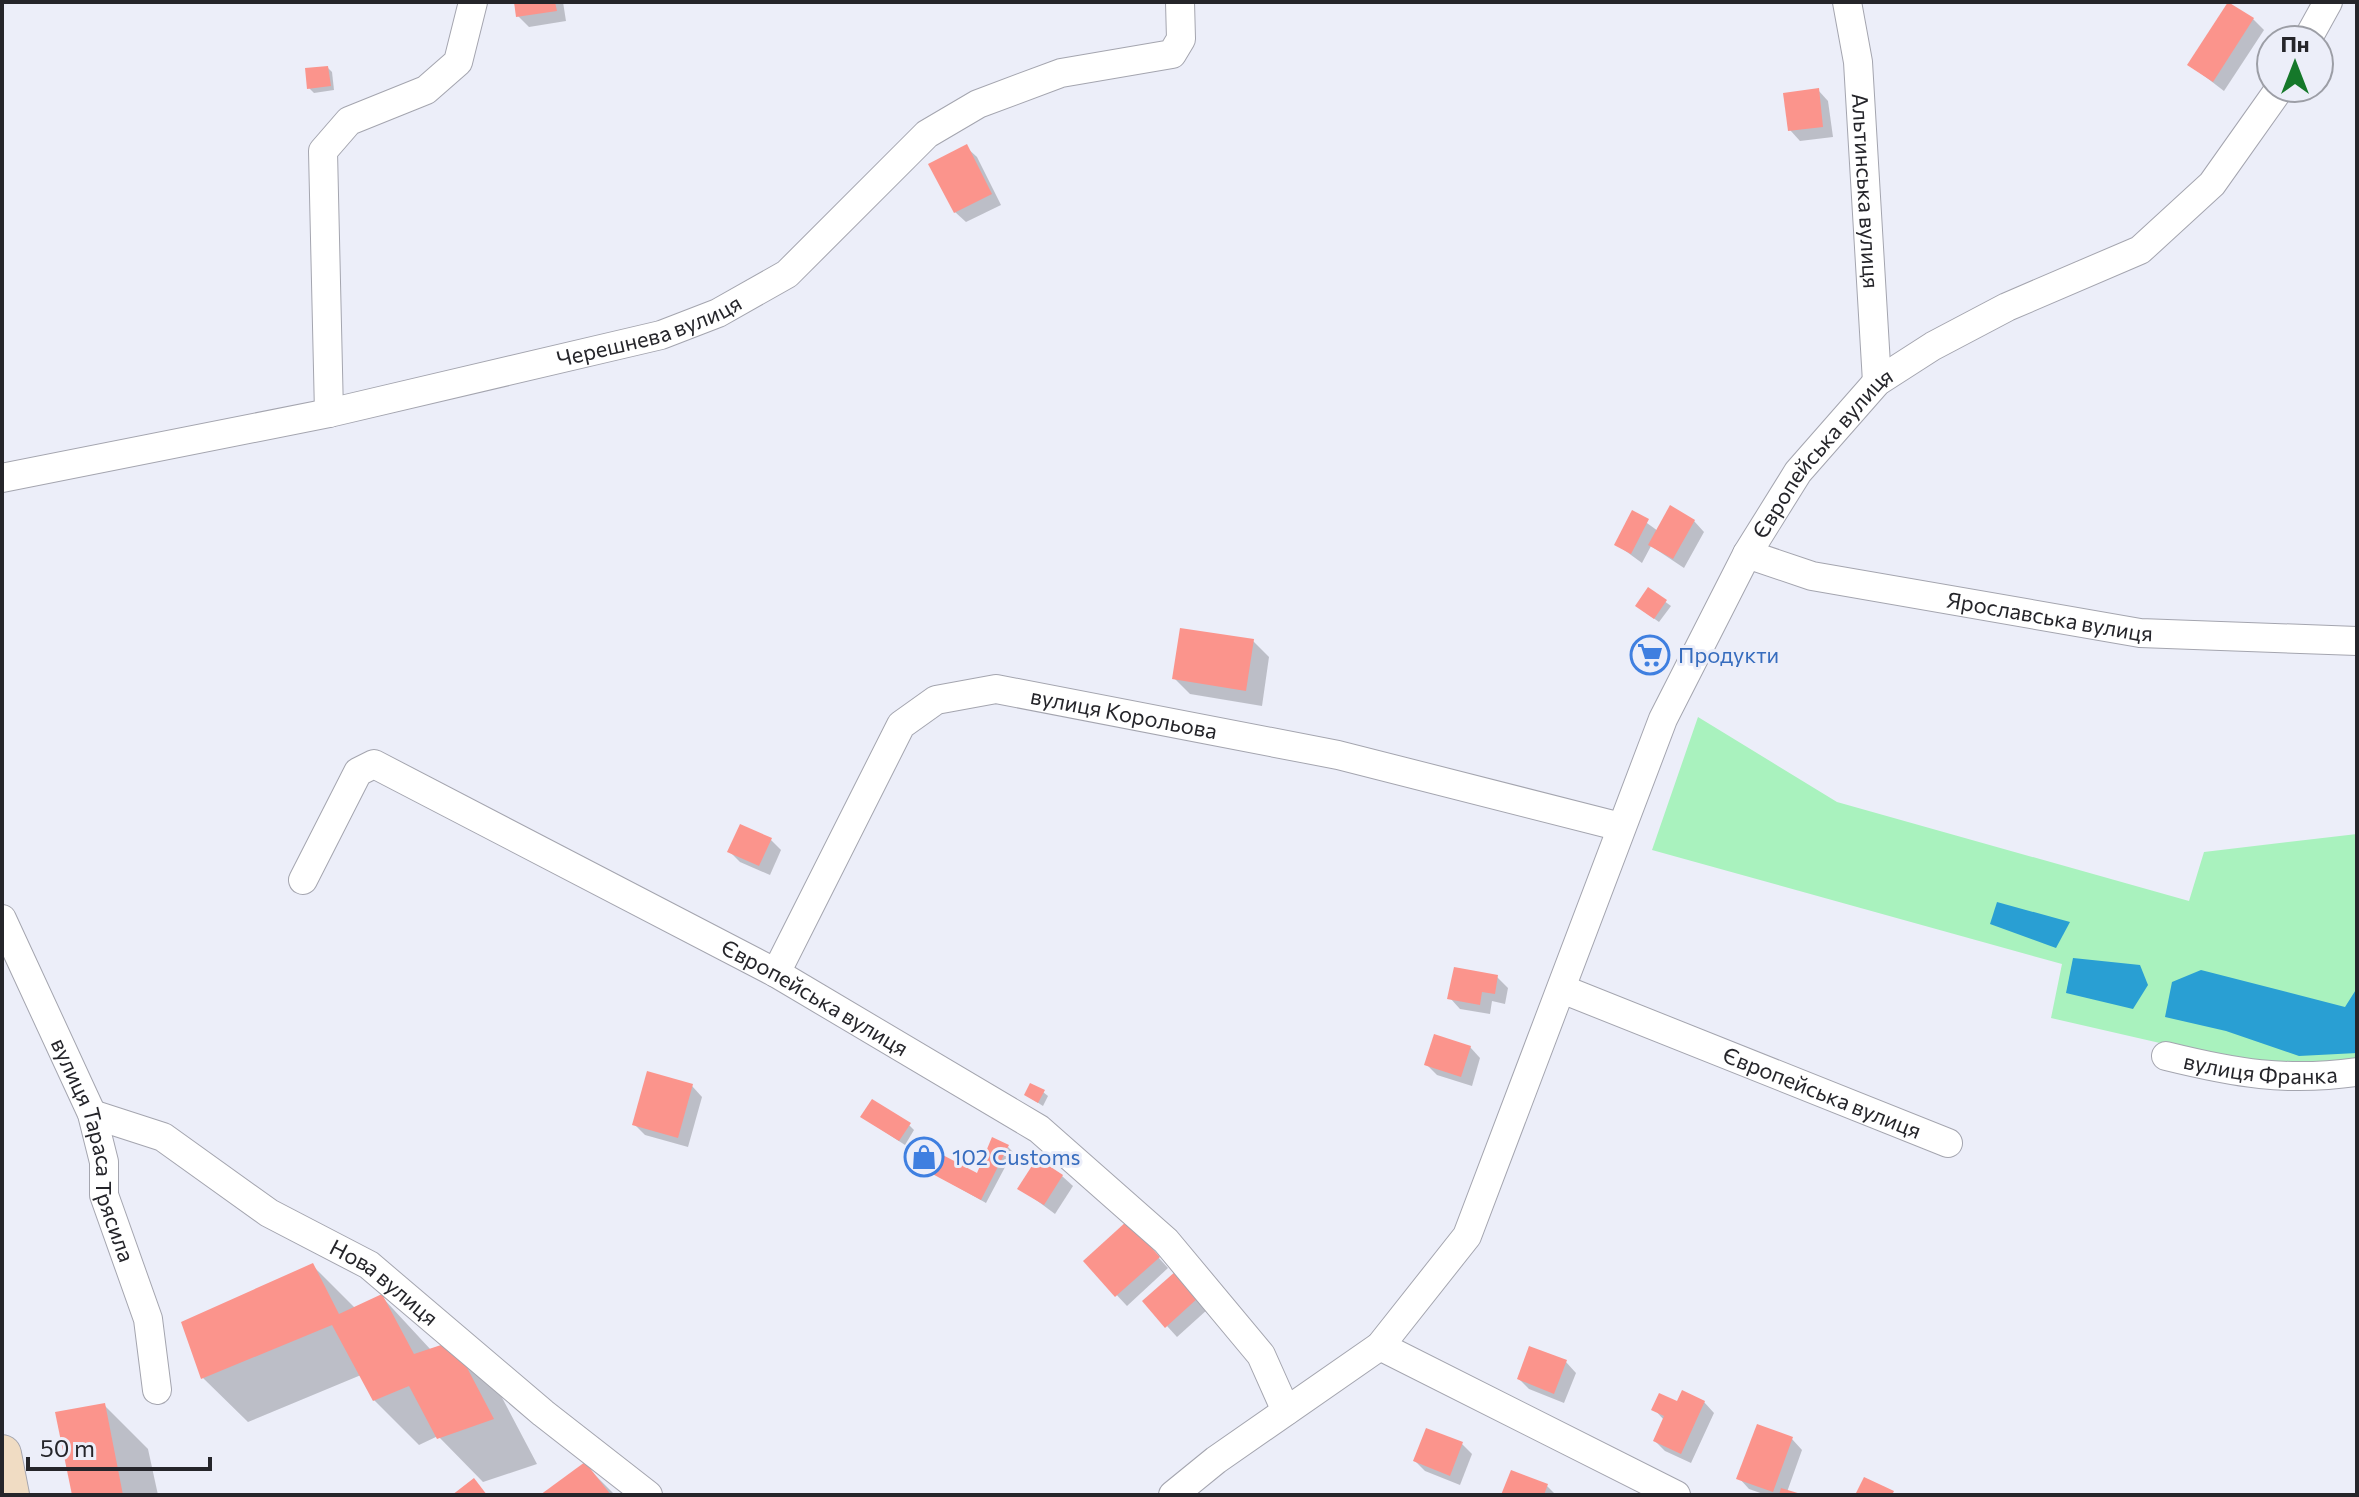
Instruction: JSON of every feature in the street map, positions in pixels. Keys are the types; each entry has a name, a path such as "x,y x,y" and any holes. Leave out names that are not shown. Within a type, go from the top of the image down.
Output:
{"main road":[{"path":"2,1454 10,1495"}],"street":[{"path":"329,413 323,151 349,121 426,90 458,62 473,2"},
{"name":"Черешнева вулиця","path":"2,478 329,413 661,335 718,313 787,274 927,134 978,104 1061,73 1172,54 1181,39 1180,2"},
{"name":"Альтинська вулиця","path":"1847,2 1858,62 1877,382"},
{"path":"2316,24 2328,2"},
{"name":"Європейська вулиця","path":"1173,1495 1380,1346 1467,1236 1663,719 1747,554 1798,472 1877,382 1933,346 2007,307 2140,250 2212,184 2269,104"},
{"name":"Ярославська вулиця","path":"1747,554 1812,576 2140,633 2357,641"},
{"name":"вулиця Корольова","path":"776,973 901,725 936,700 996,689 1338,755 1621,827"},
{"name":"Європейська вулиця","path":"303,880 358,772 374,764 776,973 1039,1129 1166,1241 1261,1355 1286,1411"},
{"name":"вулиця Тараса Трясила","path":"2,919 92,1114 104,1162 104,1195 148,1319 157,1390"},
{"name":"Європейська вулиця","path":"1562,989 1948,1143"},
{"name":"вулиця Франка","path":"2166,1056 2249,1076 2330,1076 2357,1072"},
{"name":"Нова вулиця","path":"92,1114 163,1137 269,1213 369,1265 543,1413 648,1495"},
{"path":"1380,1346 1676,1495"}],"green space":[{"path":"1698,717 1837,802 2189,901 2204,852 2357,834 2357,1061 2298,1069 2199,1052 2051,1018 2062,964 1652,850"}],"water":[{"path":"1997,902 2070,922 2056,948 1990,924"},
{"path":"2073,958 2140,965 2148,985 2133,1009 2066,993"},
{"path":"2201,970 2345,1007 2357,988 2357,1053 2299,1056 2226,1031 2165,1017 2172,982"}],"building":[{"path":"514,2 555,2 557,11 516,17"},
{"path":"2228,2 2254,18 2213,82 2187,65"},
{"path":"328,66 331,86 307,89 305,68"},
{"path":"1819,88 1823,127 1788,131 1783,93"},
{"path":"967,144 992,194 954,213 928,164"},
{"path":"1670,505 1695,520 1673,559 1648,545"},
{"path":"1632,510 1649,519 1631,554 1614,545"},
{"path":"1648,587 1667,600 1654,619 1635,606"},
{"path":"1180,628 1254,639 1246,691 1172,679"},
{"path":"740,824 772,838 759,866 727,852"},
{"path":"1454,967 1498,975 1495,994 1482,992 1480,1005 1447,999"},
{"path":"1434,1034 1471,1046 1461,1077 1424,1065"},
{"path":"647,1071 693,1084 678,1138 632,1125"},
{"path":"1030,1083 1045,1090 1038,1103 1024,1095"},
{"path":"872,1099 911,1123 899,1141 860,1117"},
{"path":"992,1137 1009,1145 981,1200 910,1162 920,1143 977,1173"},
{"path":"1037,1158 1063,1175 1044,1205 1017,1189"},
{"path":"1127,1221 1160,1257 1115,1297 1083,1261"},
{"path":"313,1263 339,1314 382,1294 414,1354 453,1341 494,1419 437,1439 409,1386 373,1401 332,1325 201,1379 181,1322"},
{"path":"1176,1271 1199,1297 1165,1328 1142,1301"},
{"path":"1529,1346 1567,1360 1554,1394 1517,1379"},
{"path":"1682,1390 1705,1401 1681,1454 1653,1441 1664,1416 1651,1410 1659,1393 1677,1401"},
{"path":"105,1403 123,1495 72,1495 55,1412"},
{"path":"1757,1424 1793,1437 1773,1492 1736,1479"},
{"path":"1426,1428 1463,1442 1450,1476 1413,1461"},
{"path":"585,1462 611,1495 540,1495"},
{"path":"1511,1470 1548,1484 1544,1495 1501,1495"},
{"path":"1864,1477 1894,1491 1892,1495 1855,1495"},
{"path":"474,1478 487,1495 452,1495"},
{"path":"1781,1488 1801,1494 1801,1495 1779,1495"}],"place":[{"name":"Продукти","path":"1650,655"},
{"name":"102 Customs","path":"924,1157"}]}
